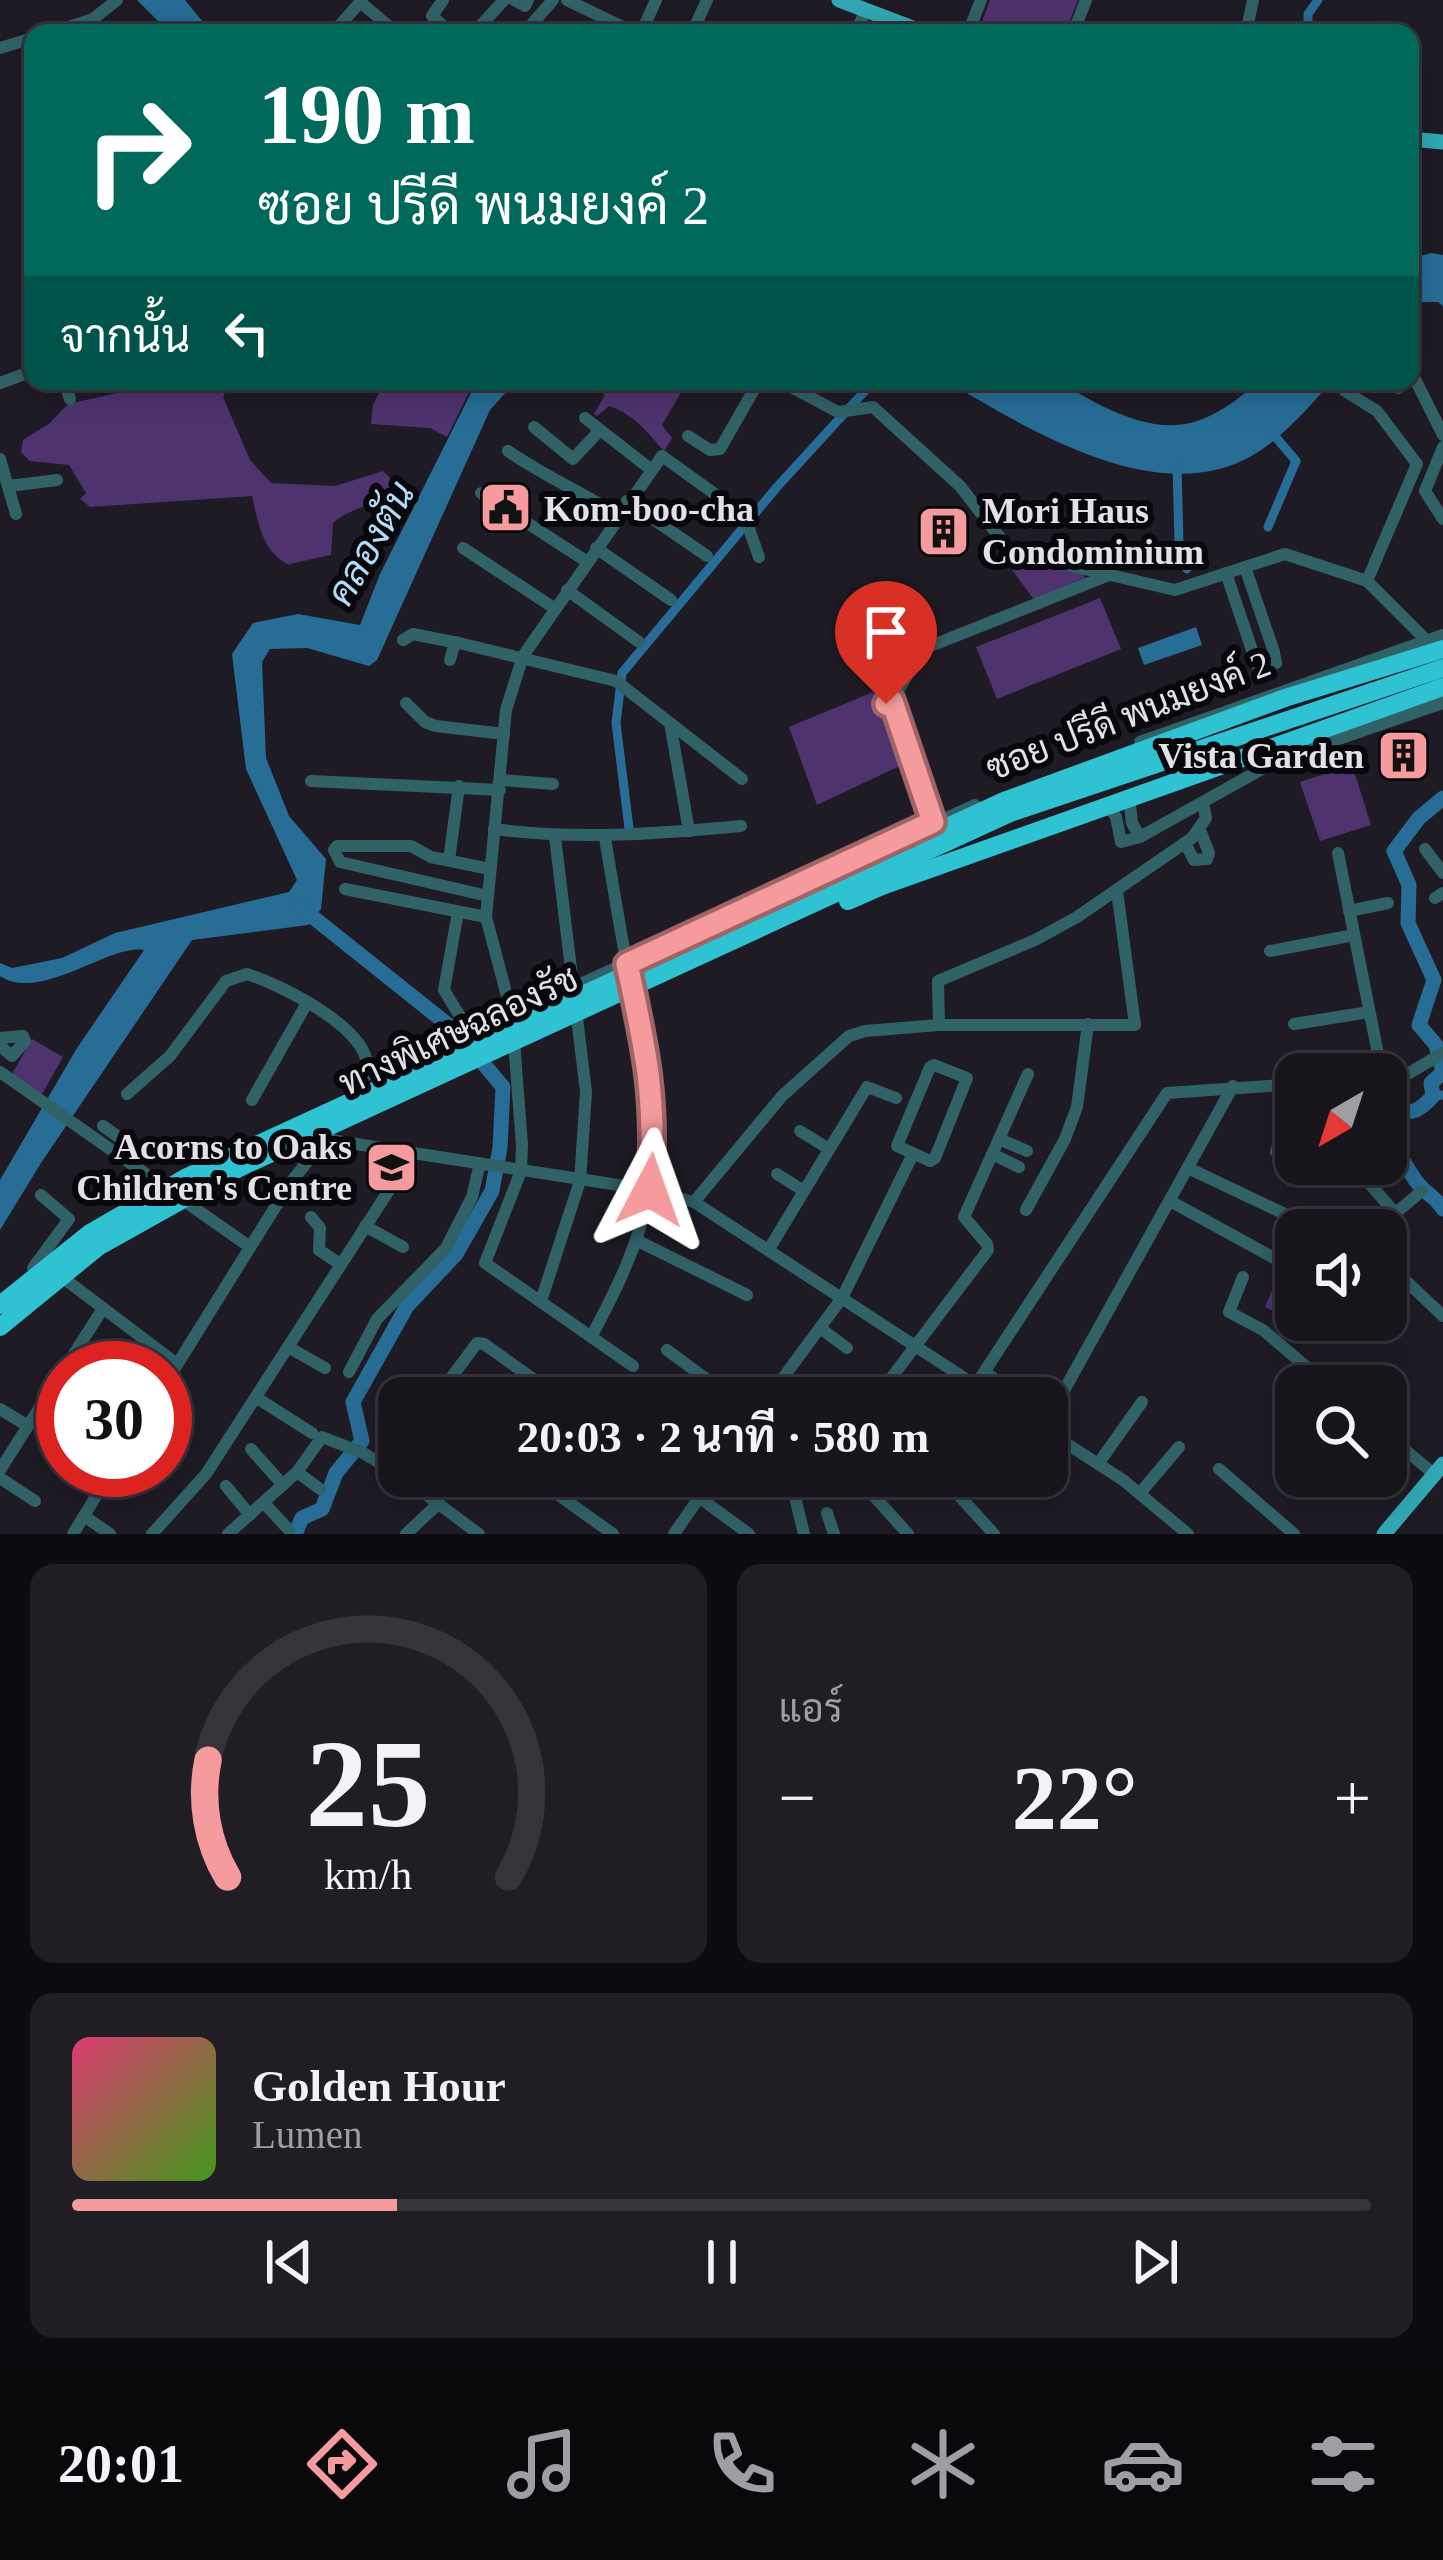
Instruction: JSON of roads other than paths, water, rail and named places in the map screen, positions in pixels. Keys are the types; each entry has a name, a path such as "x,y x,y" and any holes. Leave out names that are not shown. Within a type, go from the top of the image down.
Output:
{"highway":[{"name":"ทางพิเศษฉลองรัช","path":"0,1300 121,1213 234,1153 1004,801 1434,644"},
{"name":"ทางพิเศษฉลองรัช","path":"0,1328 67,1269 161,1210 242,1167 574,1012 1010,813 1443,668"},
{"path":"574,1012 678,976 882,886 1130,795 1409,698 1440,692"}],"main road":[{"path":"839,0 877,7 918,24"},
{"path":"877,7 905,24"},
{"path":"1384,1534 1438,1469"}],"street":[{"path":"80,24 93,20 117,0"},
{"path":"441,24 432,16 443,0"},
{"path":"482,24 504,0"},
{"path":"514,0 525,6 528,0"},
{"path":"532,24 553,0"},
{"path":"567,0 596,6 624,24"},
{"path":"341,24 361,1 387,24"},
{"path":"1419,387 1443,435"},
{"path":"67,390 70,399"},
{"path":"688,436 710,450 720,449 754,390"},
{"path":"796,390 835,412 866,405 875,409 960,486 1007,550 1179,590 1292,554 1366,581 1434,644"},
{"path":"1350,390 1377,411 1417,464 1366,581"},
{"path":"585,418 649,468"},
{"path":"534,427 573,459 600,430"},
{"path":"1443,447 1425,490 1443,519"},
{"path":"508,452 618,515"},
{"path":"633,1366 485,1263 514,1170 521,1111 512,1015 486,917 506,710 524,656 554,608 649,468 665,456 747,521 759,557"},
{"path":"0,459 16,514"},
{"path":"9,486 57,480"},
{"path":"481,493 586,561"},
{"path":"627,501 707,556"},
{"path":"463,548 554,608"},
{"path":"596,548 671,600"},
{"path":"1226,573 1257,665 1275,665 1245,567"},
{"path":"933,822 890,701 923,649 1109,575"},
{"path":"1232,593 1252,586"},
{"path":"566,590 639,642"},
{"path":"403,640 413,634 524,656 621,683 742,779"},
{"name":"ซอย ปรีดี พนมยงค์ 2","path":"512,1015 933,822 1243,703 1434,644 1443,635"},
{"path":"450,660 452,642"},
{"path":"1107,804 1116,818 1121,842 1140,837 1278,760 1440,692"},
{"path":"406,703 436,726 504,734"},
{"path":"670,723 689,831"},
{"path":"311,781 553,784"},
{"path":"448,860 459,786"},
{"name":"ซอย ปรีดี พนมยงค์ 2","path":"1130,795 1132,823 1140,837"},
{"path":"939,1025 938,981 1056,929 1117,890 1200,830 1206,818 1203,803"},
{"path":"494,829 605,838 741,826"},
{"path":"1185,843 1194,860 1207,859 1200,830"},
{"path":"541,1301 580,1181 586,1092 555,837"},
{"path":"591,1337 616,1291 650,1190 654,1105 605,838"},
{"path":"488,896 340,862 334,850 337,846 411,846 431,857 490,869"},
{"path":"1425,849 1443,873"},
{"path":"1337,854 1378,1053"},
{"path":"346,889 486,917"},
{"path":"694,1202 782,1096 849,1036 939,1025 1131,1027 1137,1020 1117,890"},
{"path":"1349,911 1388,903"},
{"path":"458,911 444,990 464,1023 477,1034"},
{"path":"1270,951 1354,935"},
{"path":"127,1094 170,1056 211,998 236,975 261,978 307,1003 353,1035 366,1057 364,1080 289,1185 191,1341"},
{"path":"252,1100 307,1003"},
{"path":"1294,1024 1369,1012"},
{"path":"1026,1210 1077,1106 1088,1024"},
{"path":"1407,1074 1439,1055"},
{"path":"929,1067 964,1076 966,1082 935,1158 912,1156 898,1146 929,1067"},
{"path":"892,1377 988,1250 964,1217 1028,1074"},
{"path":"8,1082 250,1247"},
{"path":"982,1377 1167,1093 1275,1085"},
{"path":"1068,1383 1233,1086"},
{"path":"769,1249 867,1087 896,1098"},
{"path":"103,1126 124,1141 120,1156"},
{"path":"800,1130 829,1150"},
{"path":"324,1139 650,1190 694,1202 962,1377"},
{"path":"999,1139 1027,1151"},
{"path":"152,1534 194,1490 413,1153"},
{"path":"992,1154 1019,1167"},
{"path":"784,1377 842,1298 912,1156"},
{"path":"349,1372 377,1319 446,1248 484,1164"},
{"path":"1188,1168 1275,1209"},
{"path":"778,1174 803,1191"},
{"path":"1371,1185 1392,1209"},
{"path":"1400,1209 1422,1191"},
{"path":"0,1300 42,1261 69,1216 41,1195"},
{"path":"1170,1201 1275,1259"},
{"path":"311,1216 320,1228 319,1250 340,1264"},
{"path":"365,1226 403,1247"},
{"path":"636,1240 747,1295"},
{"path":"42,1261 145,1341"},
{"path":"1243,1277 1229,1312 1263,1330 1304,1365"},
{"path":"1407,1282 1443,1316"},
{"path":"82,1341 102,1310"},
{"path":"820,1328 847,1348"},
{"path":"452,1377 478,1343 530,1377"},
{"path":"288,1347 325,1369"},
{"path":"668,1350 704,1377"},
{"path":"985,1372 992,1377"},
{"path":"256,1399 312,1433"},
{"path":"1098,1464 1142,1402"},
{"path":"0,1409 28,1426"},
{"path":"35,1501 0,1474 36,1414"},
{"path":"228,1534 297,1472 322,1437 378,1461"},
{"path":"1068,1445 1140,1492 1188,1534"},
{"path":"1140,1492 1178,1448"},
{"path":"1407,1448 1438,1469"},
{"path":"251,1449 283,1485"},
{"path":"1219,1469 1294,1534"},
{"path":"297,1472 320,1489"},
{"path":"226,1486 250,1515"},
{"path":"73,1534 96,1497"},
{"path":"430,1497 479,1534"},
{"path":"561,1497 613,1534"},
{"path":"875,1497 908,1534"},
{"path":"960,1497 994,1534"},
{"path":"674,1534 700,1498 748,1534"},
{"path":"796,1501 805,1534"},
{"path":"264,1503 289,1529"},
{"path":"406,1534 439,1504"},
{"path":"827,1513 833,1534"},
{"path":"84,1516 110,1534"}],"water":[{"path":"137,0 185,0 205,24 161,24"},
{"path":"1443,255 1443,306 1419,302 1419,256"},
{"path":"472,390 508,390 490,410 377,660 369,666 307,648 270,649 262,662 266,758 289,816 326,859 321,909 308,925 192,940 0,1230 0,1180 77,1048 144,950 130,950 35,982 0,976 0,963 12,968 62,958 115,933 289,892 297,880 246,769 232,654 253,623 298,614 360,625 380,574"},
{"path":"962,390 1072,390 1124,415 1165,425 1202,419 1248,390 1324,390 1258,452 1220,469 1180,474 1097,458"},
{"path":"1196,627 1202,645 1144,665 1138,648"}],"waterway":[{"path":"1308,24 1308,14 1318,0"},
{"path":"629,828 616,723 622,673 777,487 866,390"},
{"path":"1268,428 1296,461 1268,527"},
{"path":"1177,466 1179,543 1187,569"},
{"path":"1443,798 1419,818 1394,851 1409,885 1408,923 1434,980 1419,1025 1436,1045 1443,1071"},
{"path":"295,1534 302,1518 322,1509 336,1473 362,1441 353,1402 407,1306 456,1254 492,1191 503,1087 457,1032 299,906"},
{"path":"1407,1112 1422,1107 1433,1096 1431,1083 1443,1072"},
{"path":"1433,1096 1443,1095"},
{"path":"1407,1167 1443,1209"}],"place":[{"name":"Kom-boo-cha","path":"505,508"},
{"name":"Mori Haus Condominium","path":"943,531"},
{"name":"Vista Garden","path":"1403,755"},
{"name":"Acorns to Oaks Children's Centre","path":"391,1167"}],"water label":[{"name":"คลองตัน","path":"370,543"}]}
